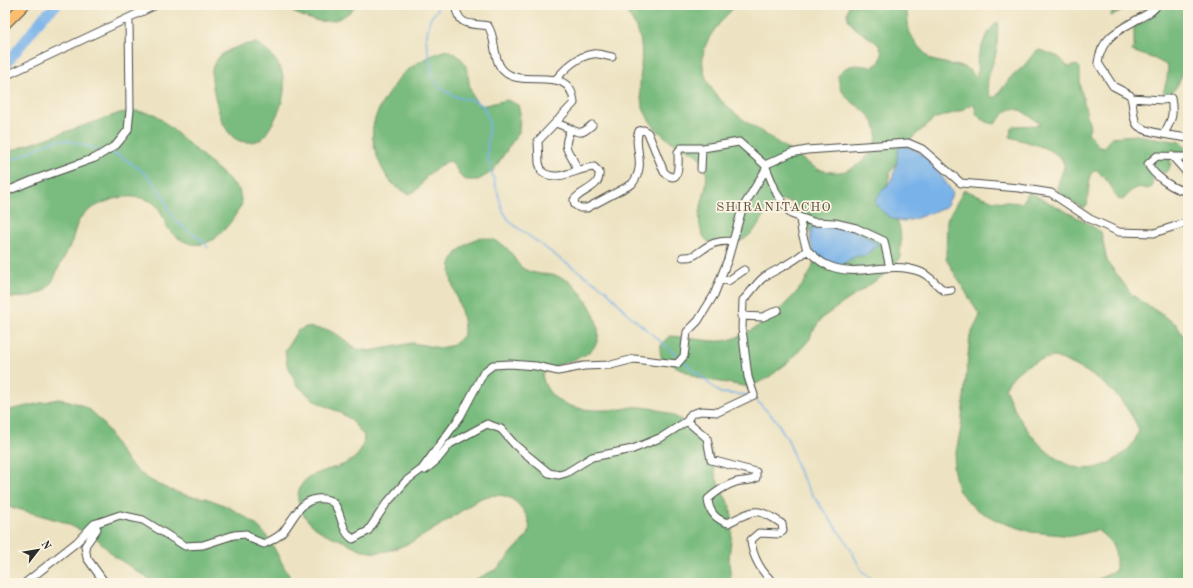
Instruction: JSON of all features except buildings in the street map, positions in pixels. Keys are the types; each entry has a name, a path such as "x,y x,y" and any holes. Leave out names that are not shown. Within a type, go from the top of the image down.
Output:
{"main road":[{"path":"5,24 24,5"}],"street":[{"path":"5,76 156,5"},
{"path":"455,5 457,15 460,20 468,24 488,26 492,33 500,66 504,72 514,78 556,79 568,87 573,95 574,103 538,141 539,164 542,172 555,177 594,167 599,172 600,177 597,184 578,194 574,200 575,204 580,208 587,208 632,184 636,178 641,158 637,141 639,131 644,130 648,133 664,172 668,176 676,175 679,170 678,152 681,148 702,148 739,142 765,167 785,207 791,214 800,219 813,222 835,223 856,228 884,241 890,268"},
{"path":"1157,5 1151,12 1121,29 1107,40 1101,49 1098,63 1113,86 1118,91 1126,92 1131,98 1136,123 1142,129 1188,138"},
{"path":"5,192 36,179 95,158 116,145 128,130 130,110 129,18"},
{"path":"556,79 568,66 582,58 593,54 612,57"},
{"path":"1131,98 1163,100 1171,98 1173,112 1172,119 1164,134"},
{"path":"556,123 571,129 578,134 582,133 592,125"},
{"path":"571,129 565,146 566,151 576,161 578,171"},
{"path":"25,583 77,542 94,524 120,516 143,520 185,546 203,545 234,535 246,534 264,544 282,533 303,505 313,500 324,498 331,500 335,505 348,536 353,539 368,531 386,504 406,481 422,469 460,418 484,372 493,365 510,364 536,366 558,371 584,366 611,365 634,359 677,364 684,356 687,332 698,321 714,295 733,241 742,209 765,167 791,153 807,150 908,143 922,149 961,183 1019,188 1050,193 1090,219 1118,232 1154,233 1188,222"},
{"path":"701,168 702,148"},
{"path":"1188,157 1157,156 1148,164 1151,170 1174,189 1188,191"},
{"path":"1172,156 1188,174"},
{"path":"800,219 807,250 826,265 843,270 861,271 900,266 929,275 945,291 951,290"},
{"path":"683,257 689,258 696,255 709,245 718,242 733,241"},
{"path":"406,481 421,474 437,460 450,444 487,424 501,429 515,445 549,473 559,475 566,473 592,457 633,449 662,437 687,421 691,414 701,411 718,412 754,395 748,377 741,316 742,300 752,292 762,278 799,257 807,250"},
{"path":"720,279 728,281 744,270"},
{"path":"741,316 763,317 778,310"},
{"path":"687,421 707,438 711,460 756,472 756,478 749,482 738,482 722,487 708,499 709,509 720,520 728,523 751,511 762,512 782,524 783,531 779,534 759,533 751,540 754,553 767,577 775,583"},
{"path":"94,524 97,529 85,546 87,558 105,583"}],"green space":[{"path":"292,5 357,5 342,17 334,20 319,21 293,12"},
{"path":"622,5 736,5 711,34 705,48 703,55 703,69 707,81 724,103 746,122 817,169 829,172 841,172 855,167 868,156 876,143 876,128 872,120 867,113 849,99 844,93 840,85 838,75 849,66 853,65 872,67 880,62 882,54 880,47 874,41 854,27 849,21 847,14 849,5 906,5 909,31 916,44 931,60 967,68 976,77 977,60 983,43 988,33 998,22 996,53 988,82 991,97 996,97 1010,78 1024,66 1035,52 1040,50 1059,57 1068,67 1077,65 1080,68 1080,86 1090,127 1088,132 1099,147 1103,148 1112,137 1136,135 1181,142 1186,148 1184,152 1171,151 1168,154 1171,164 1165,173 1161,173 1148,166 1153,178 1152,187 1148,189 1133,189 1123,200 1118,199 1109,183 1096,169 1090,175 1087,206 1083,208 1059,194 1058,183 1064,167 1063,161 1058,156 1042,147 1010,137 1011,128 1014,126 1041,125 1022,111 1017,109 1010,110 1006,112 995,124 980,118 976,112 974,103 960,111 934,119 912,138 890,173 886,189 900,229 901,243 900,257 891,270 823,317 812,332 810,339 791,360 768,378 749,387 698,378 662,359 660,349 664,341 670,336 723,341 735,338 763,322 778,311 790,299 810,274 815,256 813,241 804,218 797,206 792,202 786,201 779,201 774,204 749,236 739,242 727,246 718,246 706,240 700,227 699,219 707,179 704,165 693,152 665,137 655,128 648,118 643,108 640,88 642,58 640,38 635,25"},
{"path":"1113,5 1188,5 1188,26 1184,68 1175,89 1167,95 1163,93 1167,79 1168,66 1155,59 1132,51 1134,47 1134,27 1150,18 1148,11 1130,6 1111,16"},
{"path":"256,43 269,53 278,64 283,76 284,88 278,114 262,139 251,142 243,142 233,137 222,120 217,106 212,71 214,64 218,59 229,50 243,45"},
{"path":"446,50 456,55 463,61 471,91 481,106 507,100 518,105 520,113 519,132 492,172 478,180 467,180 462,178 451,161 446,162 430,173 416,191 408,194 392,183 380,164 373,141 374,122 382,103 403,74 421,61"},
{"path":"135,111 155,114 232,182 239,190 242,204 236,214 229,224 213,240 204,244 194,244 184,241 169,230 158,207 151,201 129,197 106,202 91,209 79,220 69,248 50,285 46,289 35,295 17,298 5,297 5,153 120,113"},
{"path":"964,190 994,201 1022,203 1029,192 1084,221 1101,232 1107,261 1132,295 1176,324 1188,344 1188,583 1091,583 1116,570 1115,551 1107,538 1097,530 1073,536 1031,532 998,521 974,508 958,490 953,467 961,428 970,336 980,316 946,259 947,220","holes":["1055,357 1069,362 1094,376 1116,395 1133,417 1139,430 1135,440 1126,451 1114,460 1096,468 1079,468 1062,462 1047,451 1033,437 1021,421 1005,388 1020,370 1039,360"]},
{"path":"480,237 493,240 505,246 520,266 530,272 558,276 570,282 584,297 595,316 598,326 598,336 596,344 592,350 579,358 555,366 542,375 546,387 553,396 563,403 586,409 611,410 636,407 658,410 679,418 704,439 711,452 717,480 730,507 732,520 729,559 731,583 468,583 497,569 528,535 528,518 521,507 506,496 501,495 481,498 428,533 398,548 384,552 371,552 357,548 325,534 304,516 298,501 300,488 307,479 317,473 342,465 353,459 361,450 364,436 350,419 315,401 297,385 287,364 285,351 297,331 306,327 328,330 338,335 357,349 371,351 412,343 440,348 454,345 464,334 463,319 451,280 450,268 454,258 463,247"},
{"path":"58,399 76,403 89,409 106,428 120,451 129,462 145,477 157,484 177,492 218,502 254,523 266,536 294,583 155,583 114,556 95,537 61,521 14,508 5,507 5,411"}],"water":[{"path":"901,146 909,147 924,156 953,193 945,208 916,218 900,221 884,213 875,203 895,171 898,150"},
{"path":"826,224 851,228 877,243 877,246 865,256 856,256 837,267 825,262 818,258 813,251 810,238 814,225"}],"waterway":[{"path":"5,66 44,16 57,5"},
{"path":"437,5 437,10 430,19 426,40 433,80 445,91 459,98 472,100 482,105 485,110 489,122 487,156 503,211 510,222 605,289 628,314 679,357"},
{"path":"5,160 19,157 44,144 58,140 74,142 101,150"},
{"path":"109,152 124,158 145,174 161,193 172,215 182,226 201,239 208,248"},
{"path":"683,361 720,393 748,395"},
{"path":"754,398 776,420 789,442 798,469 809,490 847,543 862,571 877,583"}],"district":[{"name":"SHIRANITACHO","path":"774,206"}]}
